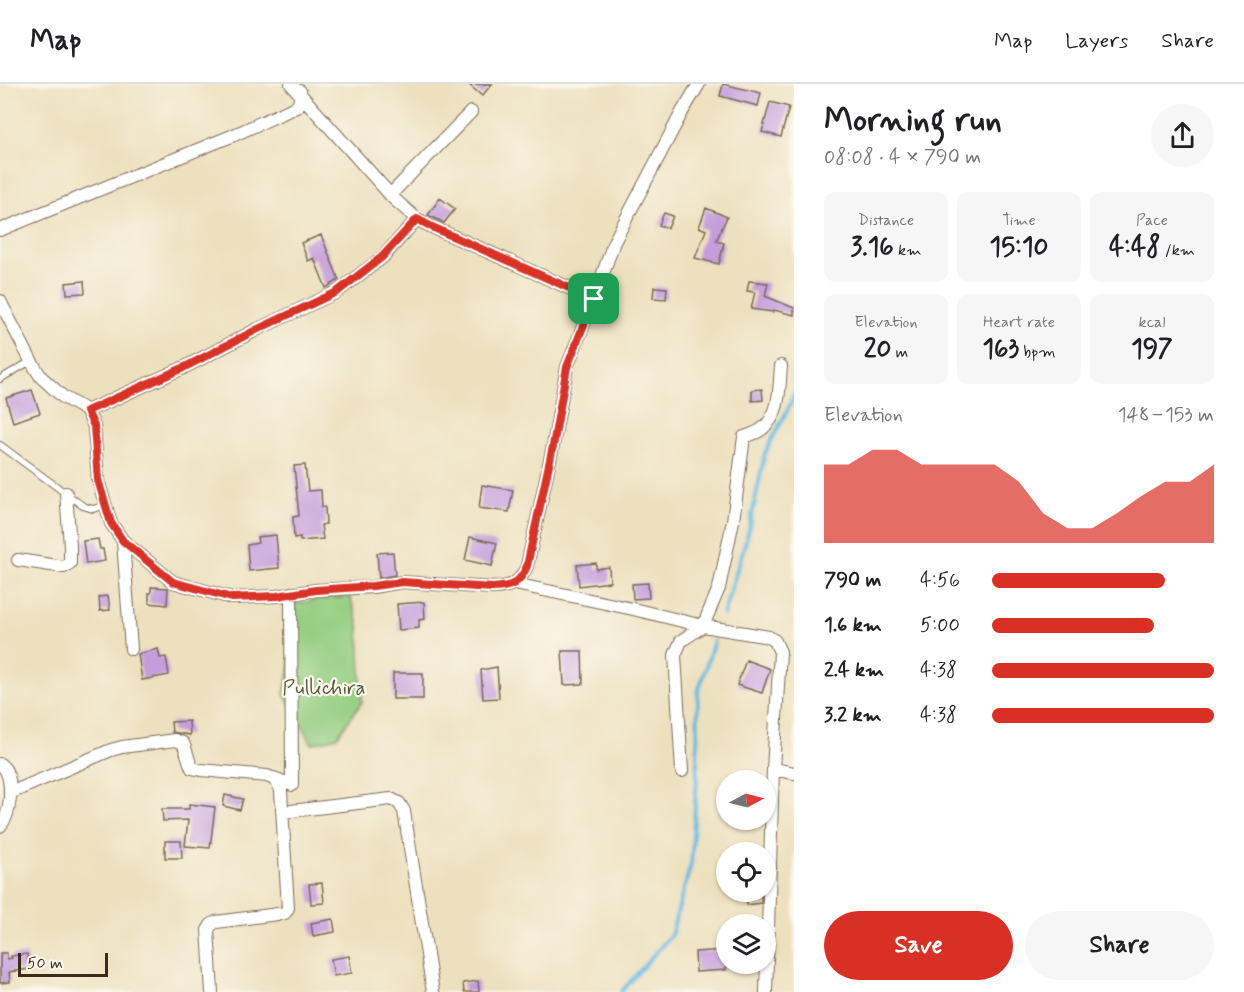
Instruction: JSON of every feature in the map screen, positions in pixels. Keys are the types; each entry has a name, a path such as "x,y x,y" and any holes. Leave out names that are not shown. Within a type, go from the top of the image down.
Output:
{"street":[{"path":"291,84 390,195 417,219 594,299"},
{"path":"0,230 234,135 298,106 301,96 296,84"},
{"path":"0,301 41,377 63,397 87,411 94,426 98,480 111,523 123,541 173,582 232,598 402,582 505,587 514,584 524,575 527,566 553,446 567,367 614,242 699,84"},
{"path":"390,195 471,112"},
{"path":"87,411 183,368 337,292 382,257 417,219"},
{"path":"682,771 675,655 681,641 703,626 719,588 733,521 744,437 762,429 773,417 779,395 781,366"},
{"path":"18,560 64,567 70,563 66,493"},
{"path":"123,541 130,649"},
{"path":"514,584 703,626 769,637 776,641 780,652 773,769 766,992"},
{"path":"10,793 111,750 175,740 183,743 192,768 267,776 292,785 291,593"},
{"path":"0,764 6,771 10,793 8,812 0,826"},
{"path":"773,769 794,773"},
{"path":"212,992 208,930 211,925 216,922 285,913 288,908 281,791 279,783 273,778"},
{"path":"283,812 391,799 399,803 404,811 433,992"}],"lane":[{"path":"0,379 31,361"},
{"path":"0,445 83,506 93,509 106,505"}],"green space":[{"name":"Pullichira","path":"350,597 359,625 362,702 337,737 312,744 284,694 289,671 295,604"}],"building":[{"path":"468,84 492,84 482,96"},
{"path":"723,84 761,93 758,106 720,96"},
{"path":"770,102 789,107 781,137 762,132"},
{"path":"440,198 455,209 444,223 428,215"},
{"path":"706,208 727,217 716,241 724,243 719,264 695,258 706,230 699,227"},
{"path":"664,213 673,216 668,228 659,225"},
{"path":"321,235 339,280 326,288 314,258 308,261 301,243"},
{"path":"84,281 85,293 67,294 66,283"},
{"path":"749,281 768,283 765,296 794,308 794,315 774,310 773,312 751,309 755,292 747,291"},
{"path":"654,287 667,288 666,299 653,298"},
{"path":"762,389 763,400 752,401 752,390"},
{"path":"32,390 40,413 13,422 6,398"},
{"path":"305,465 308,491 321,490 326,524 321,525 323,539 300,541 300,537 294,538 293,517 299,516 294,466"},
{"path":"482,485 513,490 509,512 479,508"},
{"path":"276,535 279,568 249,571 247,545 258,543 257,537"},
{"path":"470,537 497,543 492,566 465,560"},
{"path":"98,539 105,561 86,564 83,541"},
{"path":"393,552 395,575 379,578 377,553"},
{"path":"596,563 596,569 609,567 610,582 579,586 577,565"},
{"path":"648,583 649,598 633,599 632,584"},
{"path":"151,587 168,588 167,605 149,603"},
{"path":"108,596 110,610 100,611 99,597"},
{"path":"424,602 425,619 419,620 419,628 399,630 397,604"},
{"path":"158,649 160,658 166,657 169,675 142,680 138,654"},
{"path":"562,651 582,651 583,684 564,685"},
{"path":"746,660 770,669 762,693 737,685"},
{"path":"497,667 499,698 483,699 481,670"},
{"path":"393,673 423,673 423,699 393,699"},
{"path":"189,721 190,735 172,732 171,722"},
{"path":"225,795 243,799 240,810 223,806"},
{"path":"189,804 215,807 210,848 185,846 188,820 163,821 162,809 189,809"},
{"path":"165,841 181,841 182,858 165,858"},
{"path":"322,883 324,903 311,904 309,884"},
{"path":"747,902 761,902 761,903 747,905"},
{"path":"333,919 335,932 313,936 311,923"},
{"path":"716,951 716,971 696,972 695,952"},
{"path":"0,953 7,953 7,959 12,958 11,956 27,954 29,969 9,972 10,982 0,983"},
{"path":"349,956 352,973 334,976 331,959"},
{"path":"478,981 479,992 464,992 463,983"}],"waterway":[{"path":"723,615 748,534 765,453 794,394"},
{"path":"621,992 671,935 691,864 697,777 698,692 714,641"}],"route":[{"path":"417,219 594,299 567,367 553,446 527,566 524,575 514,584 493,588 402,582 277,596 232,598 173,582 123,541 111,523 98,480 94,426 87,411 183,368 337,292 382,257 417,219"}]}
